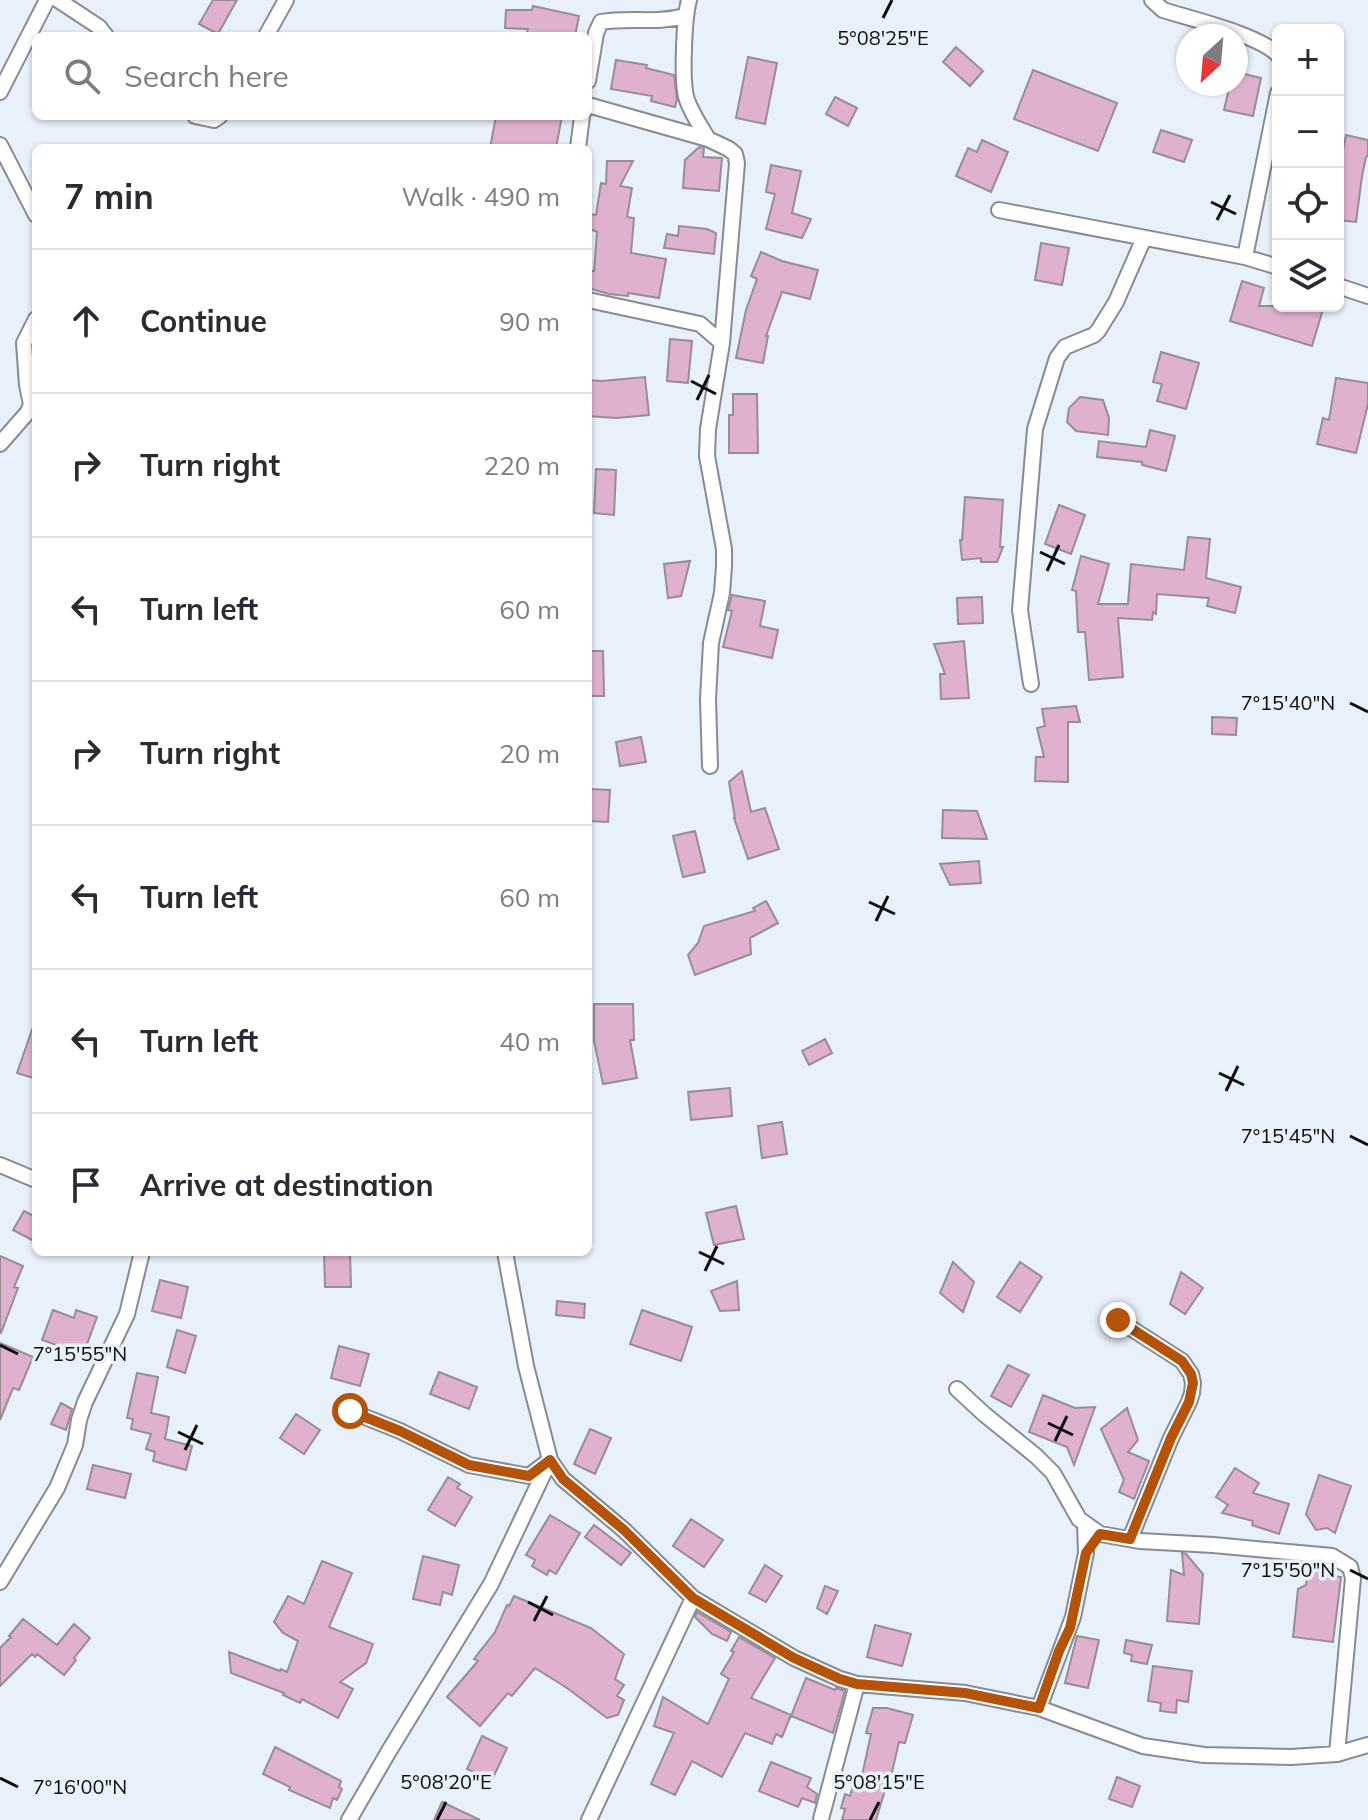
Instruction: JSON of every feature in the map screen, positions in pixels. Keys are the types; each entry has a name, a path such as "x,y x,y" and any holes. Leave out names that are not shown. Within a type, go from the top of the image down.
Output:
{"street":[{"path":"0,92 47,0"},
{"path":"58,0 103,32"},
{"path":"268,32 286,0"},
{"path":"689,0 685,16 685,93 708,139"},
{"path":"1152,0 1163,10 1255,40 1272,50"},
{"path":"592,57 601,22 659,21 685,16"},
{"path":"1245,257 1277,96"},
{"path":"592,106 708,139 729,149 735,154 737,163 722,343 708,429 707,456 724,558 722,593 711,643 708,699 710,766"},
{"path":"578,144 582,120"},
{"path":"0,145 32,207"},
{"path":"999,210 1245,257 1272,265"},
{"path":"1031,684 1020,610 1035,429 1057,358 1065,347 1098,331 1116,302 1144,238"},
{"path":"1344,288 1368,296"},
{"path":"592,301 700,324 722,343"},
{"path":"0,444 28,412 31,404 24,343 32,327"},
{"path":"0,1165 32,1178"},
{"path":"0,1582 6,1556 32,1530 57,1488 75,1445 85,1402 127,1314 141,1256"},
{"path":"506,1256 526,1366 550,1460 563,1479 624,1530 693,1598 794,1658 857,1684 965,1693 1039,1708 1143,1746 1204,1755 1291,1757 1337,1754 1368,1745"},
{"path":"1118,1320 1182,1361 1193,1383 1189,1402 1130,1539"},
{"path":"957,1389 1053,1473 1076,1514 1100,1534 1332,1556 1350,1567 1353,1578 1337,1754"},
{"path":"350,1411 400,1431 469,1465 529,1476 550,1460"},
{"path":"349,1820 491,1584 550,1460"},
{"path":"1039,1708 1070,1628 1086,1553 1085,1524"},
{"path":"1086,1553 1100,1534"},
{"path":"589,1820 693,1598"},
{"path":"821,1819 857,1684"}],"building":[{"path":"213,0 237,0 219,32 199,24"},
{"path":"533,6 579,16 576,32 527,32 528,29 505,28 506,10 532,10"},
{"path":"956,47 983,71 970,86 943,62"},
{"path":"748,57 777,63 765,124 736,118"},
{"path":"616,60 647,65 646,68 674,75 675,107 651,101 652,96 611,89"},
{"path":"1033,70 1117,103 1098,151 1014,119"},
{"path":"1248,75 1261,78 1253,116 1224,110 1227,96 1248,96"},
{"path":"835,97 857,108 848,126 826,114"},
{"path":"495,120 561,120 557,144 491,144"},
{"path":"1161,130 1192,140 1184,162 1153,152"},
{"path":"1346,135 1368,140 1356,222 1344,221"},
{"path":"982,140 1008,152 991,192 956,176 968,148 977,152"},
{"path":"699,147 704,148 703,157 722,158 719,191 683,188 685,160"},
{"path":"607,161 633,161 620,186 632,188 627,217 634,218 631,253 666,259 659,298 628,293 628,296 609,294 592,289 597,232 592,230 592,214 596,215 601,183 606,184"},
{"path":"771,165 801,171 792,213 811,219 802,238 766,229 775,194 766,192"},
{"path":"679,226 716,233 714,254 664,248 667,234 678,236"},
{"path":"1041,243 1069,248 1062,285 1035,280"},
{"path":"761,252 818,270 810,299 782,292 766,336 763,363 736,358 746,310 757,279 751,276"},
{"path":"1242,281 1264,288 1259,306 1272,306 1272,312 1322,312 1312,346 1230,321"},
{"path":"670,339 692,341 688,383 667,381"},
{"path":"1161,352 1199,363 1186,409 1157,401 1162,384 1153,382"},
{"path":"645,377 649,415 592,416 592,380"},
{"path":"1336,378 1368,383 1368,404 1356,453 1317,444 1323,418 1329,420"},
{"path":"733,394 757,394 758,453 729,453 729,415 733,415"},
{"path":"1080,397 1103,400 1109,418 1108,435 1076,431 1067,422 1069,408"},
{"path":"1150,430 1175,436 1166,471 1142,465 1142,462 1097,457 1099,441 1146,447"},
{"path":"596,469 616,470 614,515 594,513"},
{"path":"965,497 1003,500 1000,547 1003,547 997,562 981,562 981,558 962,560 960,540"},
{"path":"1059,505 1085,515 1071,554 1045,544"},
{"path":"1188,537 1210,539 1206,578 1241,587 1235,613 1207,606 1209,598 1157,594 1156,614 1153,612 1152,620 1118,618 1123,677 1089,680 1085,632 1078,632 1076,591 1072,590 1081,556 1109,564 1098,604 1128,604 1131,564 1184,570"},
{"path":"690,561 681,596 668,598 664,564"},
{"path":"732,595 765,601 760,626 778,630 772,658 723,647 732,611 728,610"},
{"path":"982,597 983,623 958,624 957,598"},
{"path":"964,641 969,698 941,699 940,674 945,674 934,644"},
{"path":"592,651 603,651 604,696 592,696"},
{"path":"1076,706 1080,722 1068,722 1068,782 1035,781 1036,757 1044,757 1037,728 1045,726 1042,709"},
{"path":"1212,717 1237,718 1236,735 1212,734"},
{"path":"641,737 646,762 620,766 616,742"},
{"path":"742,771 751,812 765,808 779,849 748,859 734,818 729,782"},
{"path":"592,789 610,790 608,822 592,821"},
{"path":"943,810 977,811 987,839 942,838"},
{"path":"695,831 705,872 683,877 673,836"},
{"path":"979,861 981,883 950,885 940,864"},
{"path":"766,901 778,923 750,938 751,954 695,975 688,955 698,943 704,926 755,911 753,908"},
{"path":"594,1004 633,1004 634,1040 630,1040 637,1078 603,1084 594,1041"},
{"path":"32,1030 32,1078 17,1073"},
{"path":"825,1039 832,1053 809,1065 802,1051"},
{"path":"730,1088 732,1116 691,1120 688,1092"},
{"path":"782,1122 787,1154 762,1158 758,1126"},
{"path":"736,1206 744,1239 714,1245 706,1213"},
{"path":"24,1211 32,1215 32,1240 13,1230"},
{"path":"0,1256 23,1266 1,1333 0,1333"},
{"path":"324,1256 350,1256 351,1287 325,1287"},
{"path":"953,1262 974,1282 963,1312 940,1293"},
{"path":"1020,1262 1042,1277 1020,1312 997,1297"},
{"path":"1181,1272 1203,1288 1185,1314 1170,1304"},
{"path":"160,1280 188,1287 181,1318 152,1311"},
{"path":"737,1281 739,1310 720,1311 711,1291"},
{"path":"557,1301 585,1304 584,1318 556,1315"},
{"path":"53,1310 74,1318 76,1310 97,1317 83,1355 42,1340"},
{"path":"642,1310 692,1327 681,1361 630,1344"},
{"path":"177,1330 196,1336 185,1373 167,1367"},
{"path":"0,1343 33,1357 19,1390 13,1388 0,1420"},
{"path":"339,1346 369,1354 360,1386 331,1378"},
{"path":"1008,1365 1029,1375 1011,1407 991,1396"},
{"path":"439,1372 477,1387 469,1409 430,1394"},
{"path":"137,1373 158,1377 151,1413 169,1417 165,1439 192,1446 186,1470 153,1461 155,1452 146,1449 151,1434 131,1429 133,1419 127,1418"},
{"path":"1043,1395 1075,1408 1095,1407 1074,1465 1067,1447 1029,1432"},
{"path":"61,1403 72,1409 66,1430 51,1424"},
{"path":"1127,1408 1138,1440 1128,1452 1149,1461 1134,1499 1119,1492 1124,1480 1101,1429"},
{"path":"296,1414 320,1430 304,1454 280,1438"},
{"path":"590,1429 611,1438 595,1474 574,1464"},
{"path":"93,1465 131,1474 125,1498 87,1489"},
{"path":"1235,1468 1259,1483 1253,1493 1289,1504 1279,1534 1252,1525 1253,1521 1222,1513 1228,1505 1216,1497"},
{"path":"1319,1475 1351,1486 1335,1533 1327,1528 1316,1530 1306,1514"},
{"path":"448,1477 460,1484 457,1488 472,1497 455,1526 428,1510"},
{"path":"550,1515 580,1533 556,1574 549,1570 547,1575 532,1566 535,1560 526,1555"},
{"path":"691,1519 723,1540 704,1567 673,1546"},
{"path":"594,1525 631,1553 621,1565 585,1537"},
{"path":"1182,1553 1203,1574 1199,1624 1167,1621 1171,1570 1184,1575"},
{"path":"423,1556 459,1565 452,1595 443,1592 440,1605 413,1599"},
{"path":"322,1561 352,1573 329,1627 373,1644 366,1663 340,1682 353,1689 338,1718 302,1699 300,1703 284,1693 231,1673 229,1652 287,1672 298,1641 283,1633 274,1622 288,1596 304,1604"},
{"path":"1309,1564 1328,1566 1327,1575 1341,1577 1333,1642 1293,1637 1298,1589 1306,1585"},
{"path":"765,1565 782,1576 766,1602 749,1593"},
{"path":"825,1586 838,1591 827,1614 817,1608"},
{"path":"514,1596 591,1628 624,1654 615,1679 624,1685 617,1696 624,1700 618,1715 607,1718 535,1668 512,1696 508,1693 480,1726 447,1697 478,1661 474,1659 495,1632"},
{"path":"697,1612 731,1632 727,1641 712,1634 695,1617"},
{"path":"23,1619 57,1645 74,1624 90,1638 64,1675 37,1654 35,1657 32,1654 0,1686 0,1648"},
{"path":"875,1625 911,1634 902,1666 867,1657"},
{"path":"1077,1636 1099,1640 1088,1688 1065,1683"},
{"path":"739,1637 775,1658 751,1698 791,1715 782,1737 776,1734 772,1744 745,1733 722,1777 692,1761 675,1795 651,1784 674,1733 654,1726 663,1697 708,1724 729,1679 721,1674"},
{"path":"1126,1640 1152,1645 1147,1664 1131,1661 1132,1655 1124,1653"},
{"path":"1153,1666 1192,1671 1188,1702 1177,1700 1176,1713 1160,1711 1161,1703 1148,1701"},
{"path":"806,1678 845,1691 833,1733 791,1716"},
{"path":"873,1708 887,1708 913,1715 905,1743 899,1742 892,1772 895,1773 890,1789 886,1787 876,1820 842,1820 845,1794 850,1796 854,1783 860,1785 871,1734 866,1733"},
{"path":"482,1736 507,1748 492,1780 467,1769"},
{"path":"275,1747 341,1781 339,1787 342,1789 337,1800 333,1798 330,1808 289,1790 290,1787 263,1774"},
{"path":"771,1762 811,1778 807,1787 817,1794 815,1803 802,1798 798,1807 759,1791"},
{"path":"1117,1777 1140,1786 1132,1807 1109,1799"},
{"path":"442,1802 480,1820 434,1820"}],"route":[{"path":"350,1411 400,1431 469,1465 529,1476 550,1460 563,1479 624,1530 693,1598 794,1658 840,1679 857,1684 965,1693 1039,1708 1070,1628 1086,1553 1100,1534 1130,1539 1192,1393 1191,1374 1182,1361 1118,1320"}]}
